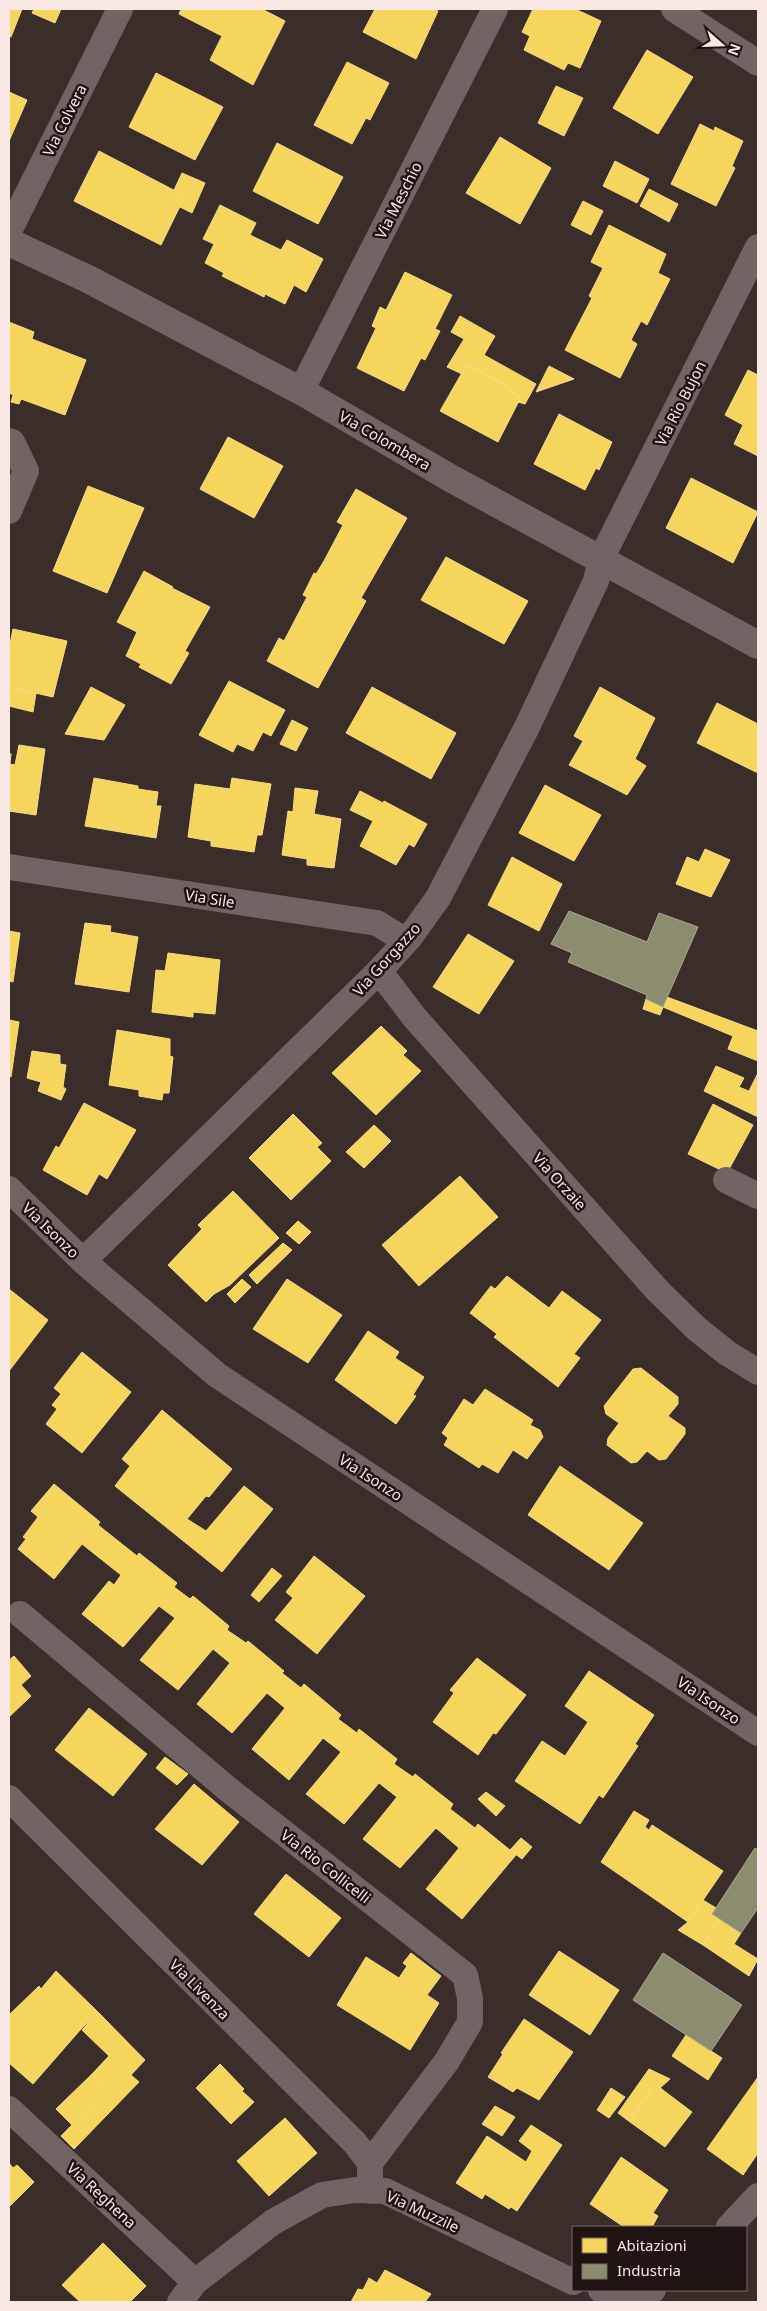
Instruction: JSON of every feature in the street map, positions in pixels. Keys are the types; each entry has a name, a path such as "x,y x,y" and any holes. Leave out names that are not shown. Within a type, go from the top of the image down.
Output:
{"street":[{"name":"Via Colvera","path":"9,231 120,9"},
{"name":"Via Meschio","path":"301,391 495,9"},
{"path":"674,9 758,63"},
{"name":"Via Colombera","path":"9,242 88,280 301,391 452,479 758,644"},
{"name":"Via Rio Bujon","path":"601,559 758,248"},
{"path":"9,441 12,442 26,471 9,511"},
{"name":"Via Gorgazzo","path":"83,1261 378,971 406,941 438,898 527,727 596,580 601,559"},
{"name":"Via Sile","path":"9,868 378,923 406,941"},
{"name":"Via Orzaie","path":"378,971 415,1018 658,1291 698,1329 727,1353 758,1372"},
{"path":"726,1180 758,1196"},
{"name":"Via Isonzo","path":"9,1189 83,1261 217,1375 758,1733"},
{"name":"Via Rio Collicelli","path":"20,1614 229,1790 465,1974 470,1998 470,2022 447,2061 370,2164"},
{"name":"Via Livenza","path":"9,1798 355,2143 370,2164"},
{"name":"Via Reghena","path":"9,2109 187,2292"},
{"path":"370,2164 370,2190"},
{"name":"Via Muzzile","path":"187,2292 273,2222 322,2195 355,2190 385,2192 572,2282"},
{"path":"730,2226 758,2196"},
{"path":"605,2291 646,2296"}],"building: Abitazioni":[{"path":"9,9 22,9 11,37 9,36"},
{"path":"34,9 61,9 55,23 32,13"},
{"path":"181,9 262,9 285,21 253,85 210,60 222,36 179,14"},
{"path":"375,9 433,9 438,11 416,59 363,32"},
{"path":"533,9 575,9 601,21 580,68 568,63 564,70 524,50 530,36 522,32"},
{"path":"647,50 693,77 658,134 613,108"},
{"path":"347,62 389,83 370,120 366,118 352,144 314,125"},
{"path":"156,73 223,107 195,160 129,127"},
{"path":"556,86 583,98 564,136 538,123"},
{"path":"9,92 27,100 9,141"},
{"path":"700,124 714,131 715,127 743,141 732,166 735,168 716,206 671,184"},
{"path":"500,137 551,168 520,224 466,193"},
{"path":"277,143 343,177 318,224 253,191"},
{"path":"99,151 185,196 161,245 74,201"},
{"path":"615,161 649,179 637,203 603,186"},
{"path":"182,173 205,183 192,213 180,207 185,196 174,190"},
{"path":"649,189 678,204 669,222 640,206"},
{"path":"583,201 603,211 591,235 571,225"},
{"path":"220,205 256,223 250,235 281,250 287,240 323,259 306,292 294,285 285,304 265,294 264,297 222,276 224,273 205,263 214,244 203,239"},
{"path":"609,225 666,254 658,273 670,279 647,325 641,321 631,340 637,344 620,378 565,350 592,298 589,296 603,268 591,262"},
{"path":"405,272 452,295 435,329 440,331 425,360 421,358 404,391 357,368 376,328 372,326 380,307 386,310"},
{"path":"460,316 495,336 484,355 536,384 525,404 518,402 521,397 503,387 505,385 467,364 462,374 447,367 464,339 451,332"},
{"path":"9,322 34,332 32,339 86,360 65,415 21,399 19,404 11,402 13,395 9,393"},
{"path":"467,364 505,385 503,387 521,397 498,442 440,411"},
{"path":"549,366 574,379 536,392"},
{"path":"748,370 758,375 758,456 734,444 743,425 725,415"},
{"path":"559,414 612,442 599,470 596,468 585,490 534,464"},
{"path":"228,437 283,466 254,518 200,489"},
{"path":"691,478 758,512 733,563 666,528"},
{"path":"88,486 144,508 107,593 53,571"},
{"path":"356,489 407,518 361,598 366,601 318,688 267,661 279,638 284,641 307,597 303,595 343,525 337,522"},
{"path":"446,557 528,601 504,644 421,600"},
{"path":"144,571 172,588 210,607 185,651 189,653 171,684 139,667 141,664 126,656 137,632 117,622"},
{"path":"13,629 67,641 53,697 9,687 9,649"},
{"path":"229,681 285,710 271,736 263,732 253,751 237,744 233,752 199,735"},
{"path":"9,687 36,693 33,712 9,706"},
{"path":"91,687 125,705 104,740 65,734"},
{"path":"372,687 456,733 431,779 346,733"},
{"path":"600,687 655,718 635,759 646,766 627,795 569,765 583,741 574,736"},
{"path":"717,703 758,724 758,773 697,743"},
{"path":"292,720 308,728 296,751 280,744"},
{"path":"19,745 45,749 36,815 9,811 9,753 11,754 10,764 15,765"},
{"path":"94,778 138,786 138,789 158,792 156,806 161,806 156,838 85,826"},
{"path":"232,778 271,784 262,835 257,835 254,852 211,846 211,841 188,837 195,784 230,789"},
{"path":"545,785 601,815 574,861 519,833"},
{"path":"295,788 318,791 314,814 341,819 334,868 307,865 307,859 282,855 288,811 293,812"},
{"path":"360,791 383,803 384,801 427,824 414,847 409,844 396,865 360,846 373,821 350,810"},
{"path":"705,849 730,860 711,897 676,884 687,857 699,862"},
{"path":"512,857 562,884 539,931 488,905"},
{"path":"85,923 111,926 110,932 138,937 129,992 75,984"},
{"path":"9,931 20,933 13,982 9,981"},
{"path":"468,934 514,961 479,1014 433,987"},
{"path":"168,953 220,960 215,1014 193,1012 193,1017 152,1012 156,970 165,971"},
{"path":"667,997 758,1031 758,1061 728,1049 733,1036 663,1007"},
{"path":"646,999 663,1007 660,1015 643,1009"},
{"path":"9,1020 19,1022 11,1077 9,1076"},
{"path":"381,1026 407,1051 403,1055 421,1071 376,1115 332,1073"},
{"path":"117,1030 170,1039 170,1056 173,1057 169,1093 163,1093 162,1100 139,1096 139,1090 109,1085"},
{"path":"32,1051 60,1055 60,1064 66,1065 63,1087 66,1089 61,1100 38,1091 41,1082 27,1078"},
{"path":"716,1066 744,1078 739,1087 758,1095 758,1117 704,1091"},
{"path":"758,1073 758,1095 749,1091"},
{"path":"84,1103 136,1130 107,1179 99,1174 87,1195 43,1170 56,1146 59,1148"},
{"path":"713,1104 753,1125 727,1173 688,1154"},
{"path":"293,1114 322,1143 317,1147 331,1161 291,1200 249,1158"},
{"path":"374,1125 391,1141 364,1168 346,1152"},
{"path":"460,1176 498,1217 419,1286 382,1245"},
{"path":"233,1191 279,1238 230,1285 214,1294 206,1302 168,1265 202,1229 198,1225"},
{"path":"298,1221 311,1232 299,1244 286,1233"},
{"path":"283,1243 292,1250 257,1284 249,1275"},
{"path":"507,1276 549,1308 562,1291 601,1320 574,1354 580,1358 558,1387 494,1337 497,1334 470,1313 491,1286 495,1289"},
{"path":"242,1279 251,1287 235,1303 227,1294"},
{"path":"287,1279 342,1315 308,1363 253,1329"},
{"path":"9,1289 48,1320 9,1371"},
{"path":"368,1331 399,1352 395,1358 424,1377 413,1395 416,1396 396,1424 335,1380"},
{"path":"82,1352 131,1392 82,1453 46,1424 57,1409 52,1405 61,1394 54,1388"},
{"path":"641,1368 678,1397 678,1404 668,1416 685,1428 685,1434 666,1459 659,1460 647,1451 637,1462 631,1463 607,1445 608,1438 619,1423 606,1414 604,1406 633,1369"},
{"path":"485,1389 533,1420 530,1425 540,1430 543,1437 527,1459 513,1450 498,1473 482,1464 479,1468 444,1445 448,1438 442,1433 464,1399 473,1405"},
{"path":"162,1410 232,1469 209,1497 206,1496 187,1519 206,1531 244,1486 273,1509 222,1572 115,1486 130,1466 122,1459"},
{"path":"560,1466 643,1523 609,1570 528,1515"},
{"path":"54,1484 100,1522 98,1525 137,1556 139,1553 177,1583 174,1587 190,1599 193,1596 229,1626 227,1630 246,1643 248,1641 301,1688 304,1684 341,1715 338,1719 357,1733 359,1729 397,1759 394,1764 413,1777 415,1774 453,1804 450,1809 475,1828 478,1824 516,1855 462,1919 426,1889 459,1848 436,1828 400,1868 363,1839 397,1797 379,1783 344,1824 306,1794 341,1752 323,1738 289,1780 252,1749 285,1708 267,1693 232,1733 197,1704 230,1663 213,1649 178,1690 140,1660 175,1618 159,1606 123,1647 82,1614 109,1581 114,1585 121,1575 82,1544 54,1579 18,1549 26,1539 23,1537 38,1517 31,1511"},
{"path":"314,1556 365,1596 317,1654 275,1620 293,1598 286,1592"},
{"path":"272,1568 282,1576 259,1602 251,1595"},
{"path":"14,1656 31,1676 21,1685 31,1696 9,1717 9,1660"},
{"path":"477,1658 526,1695 496,1734 493,1733 478,1755 433,1722 454,1693 450,1690"},
{"path":"589,1671 654,1715 635,1744 638,1746 603,1798 599,1795 580,1824 515,1781 542,1741 565,1756 588,1722 565,1706"},
{"path":"89,1708 147,1754 113,1796 55,1750"},
{"path":"165,1757 188,1774 177,1785 156,1768"},
{"path":"194,1784 239,1822 202,1865 155,1829"},
{"path":"486,1792 505,1806 496,1816 478,1799"},
{"path":"634,1811 649,1820 645,1827 649,1830 652,1825 723,1871 688,1922 601,1862"},
{"path":"521,1838 532,1847 522,1859 510,1850"},
{"path":"286,1874 341,1918 309,1957 254,1914"},
{"path":"703,1900 716,1908 712,1914 720,1919 703,1945 678,1930 688,1922"},
{"path":"720,1919 741,1933 734,1944 758,1959 749,1976 703,1945"},
{"path":"559,1951 619,1990 590,2035 529,1995"},
{"path":"411,1953 441,1976 427,1995 439,2003 410,2050 337,2005 366,1957 399,1978 407,1966 403,1963"},
{"path":"56,1971 99,2013 81,2029 33,2084 9,2063 9,2015 39,1986 41,1989"},
{"path":"99,2013 145,2060 131,2075 139,2082 74,2149 61,2136 107,2089 92,2074 109,2056 82,2030"},
{"path":"524,2019 573,2052 539,2100 517,2088 513,2092 488,2077 503,2054 501,2053"},
{"path":"686,2035 722,2058 708,2080 672,2056"},
{"path":"220,2064 244,2089 242,2091 254,2102 231,2124 196,2088"},
{"path":"649,2069 670,2079 660,2088 655,2084 630,2122 618,2113"},
{"path":"92,2074 107,2089 72,2125 56,2109"},
{"path":"758,2077 758,2153 743,2175 707,2149"},
{"path":"655,2084 692,2112 665,2147 630,2122"},
{"path":"611,2088 625,2097 609,2118 597,2110"},
{"path":"495,2106 515,2117 502,2136 482,2124"},
{"path":"285,2118 317,2153 269,2196 237,2161"},
{"path":"531,2125 562,2145 517,2211 511,2207 509,2209 485,2194 482,2199 456,2183 487,2136 526,2162 532,2151 519,2141"},
{"path":"621,2157 668,2190 653,2213 658,2216 653,2226 623,2226 590,2204"},
{"path":"9,2163 13,2168 17,2165 34,2182 9,2207"},
{"path":"103,2243 146,2286 130,2302 80,2302 62,2285"},
{"path":"385,2270 431,2294 425,2302 351,2302 358,2289 363,2290 369,2278 377,2283"}],"building: Industria":[{"path":"569,911 647,942 659,913 698,927 663,1007 646,999 647,995 568,962 572,953 551,944"},
{"path":"755,1848 758,1850 758,1908 741,1933 712,1914"},
{"path":"663,1953 742,2005 711,2051 633,2000"}]}
